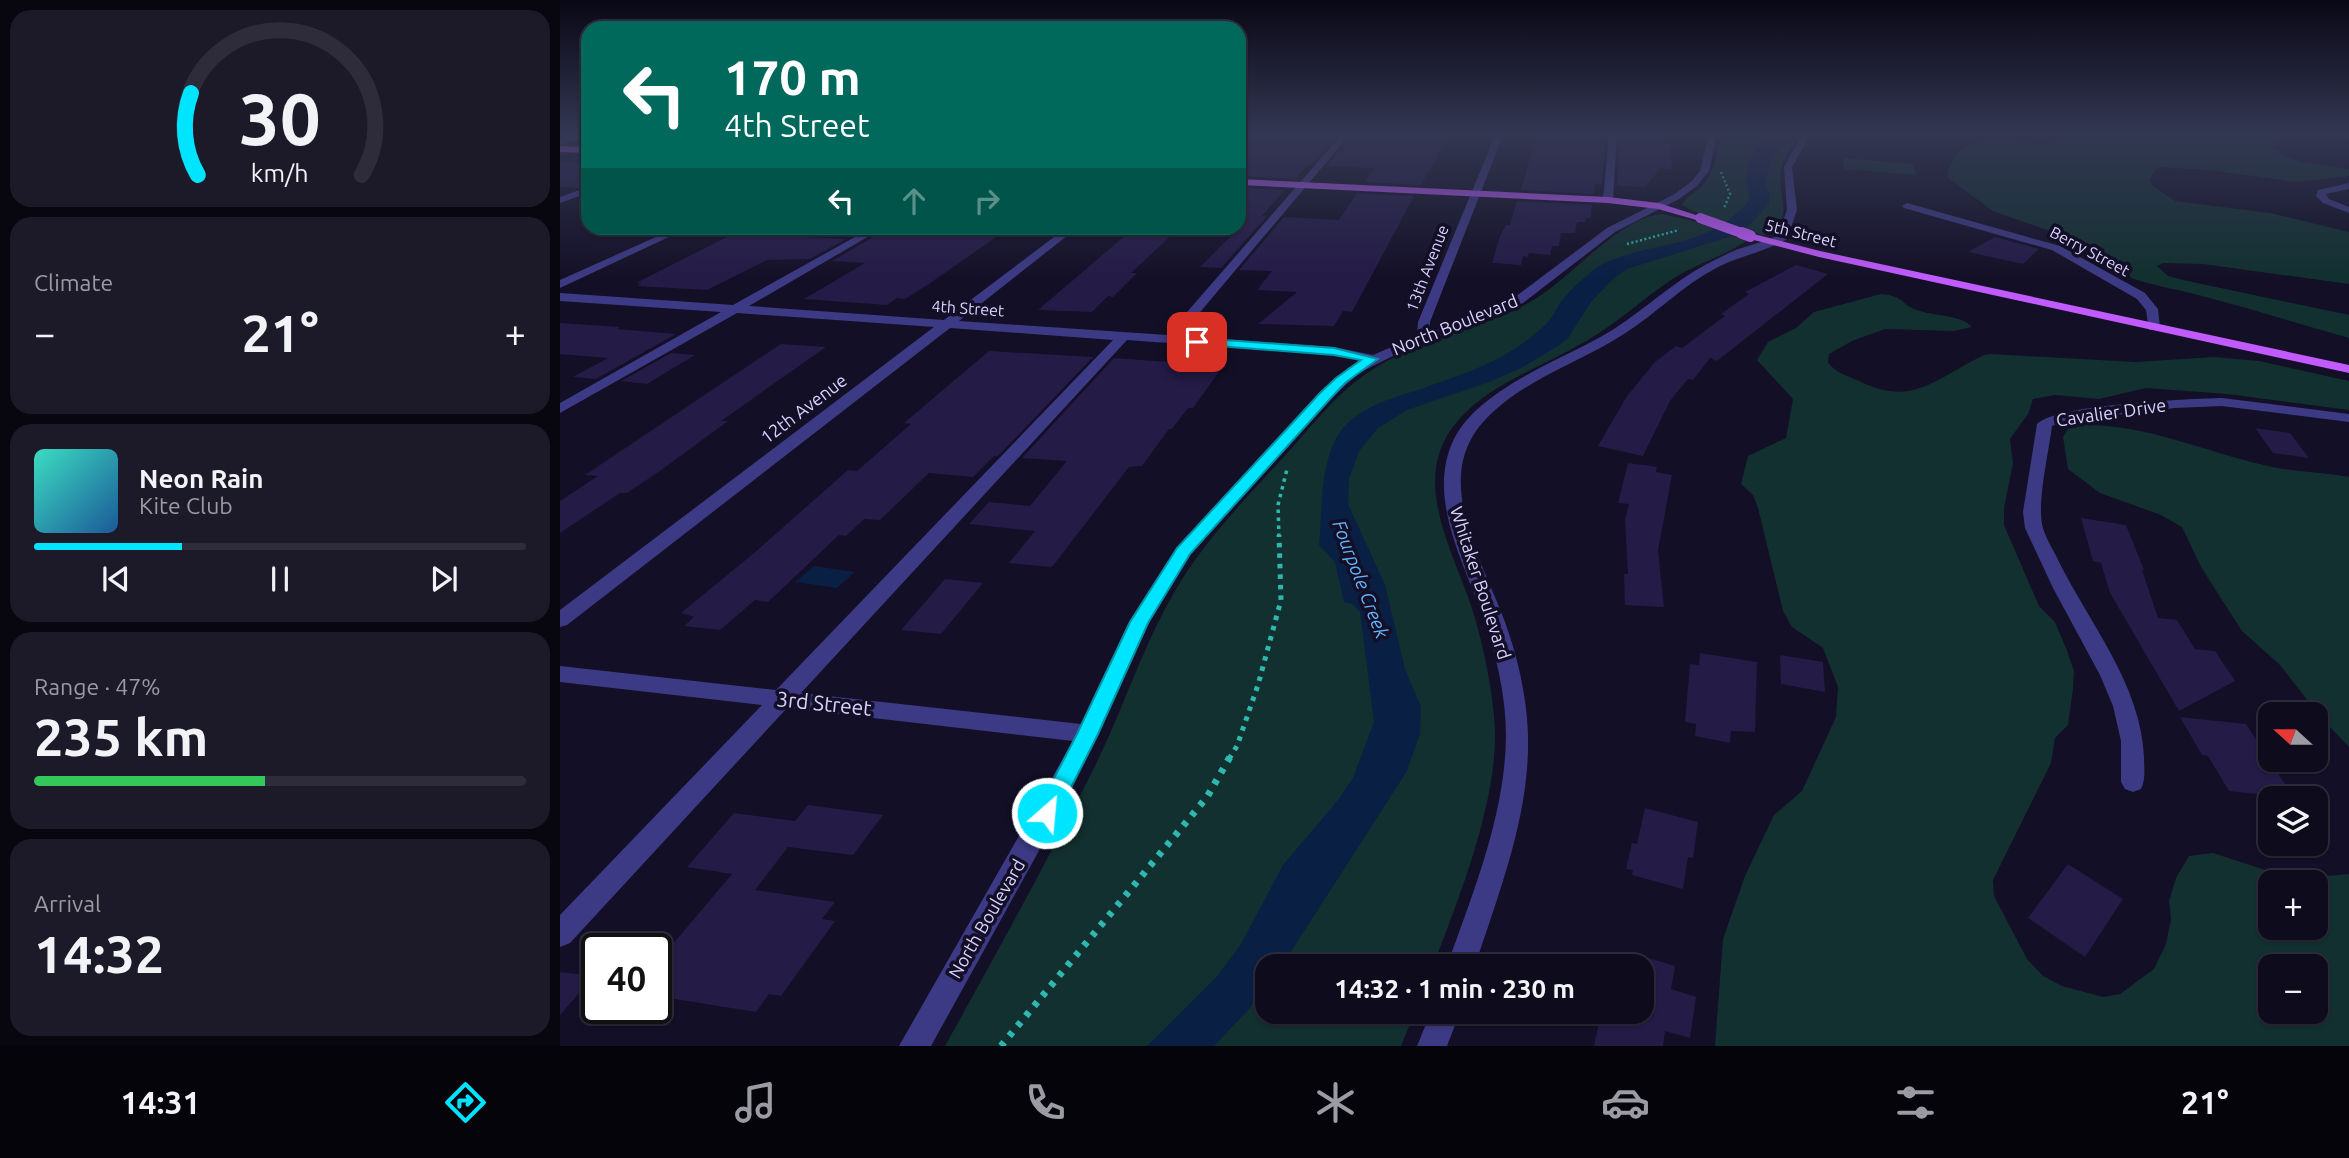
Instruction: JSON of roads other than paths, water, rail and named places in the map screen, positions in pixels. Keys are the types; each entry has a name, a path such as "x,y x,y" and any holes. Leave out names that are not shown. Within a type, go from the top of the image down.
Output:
{"main road":[{"name":"5th Street","path":"1246,182 1608,200 1659,206 1772,242 2349,369"}],"street":[{"path":"1170,340 1305,182"},
{"name":"13th Avenue","path":"1424,338 1424,322 1480,182"},
{"path":"1608,200 1609,182"},
{"name":"North Boulevard","path":"915,1046 1047,813 1088,734 1139,622 1183,551 1341,380 1372,359 1519,300 1611,230 1659,206 1696,182"},
{"path":"1772,242 1786,233 1792,211 1789,182"},
{"path":"2349,186 2321,192 2321,196 2349,211"},
{"path":"560,201 581,193"},
{"name":"Berry Street","path":"1907,206 2056,248 2094,272 2141,296 2152,309 2154,327"},
{"path":"560,284 668,235"},
{"path":"560,409 866,235"},
{"name":"12th Avenue","path":"560,620 1063,235"},
{"name":"Whitaker Boulevard","path":"1465,954 1503,830 1513,781 1517,739 1515,701 1506,659 1457,516 1451,489 1455,453 1468,429 1495,404 1622,329 1684,281 1748,249 1772,242"},
{"name":"4th Street","path":"560,297 1334,351 1372,359"},
{"path":"560,934 1124,337"},
{"name":"Cavalier Drive","path":"2133,782 2132,741 2124,706 2111,675 2063,588 2034,528 2032,512 2045,424 2062,417 2205,402 2246,404 2349,418"},
{"name":"3rd Street","path":"560,674 1088,734"},
{"path":"1433,1046 1441,1024"}],"water":[{"name":"Fourpole Creek","path":"1746,182 1765,182 1769,203 1749,226 1729,237 1627,269 1591,302 1568,338 1558,346 1521,368 1489,382 1407,410 1378,428 1359,451 1349,479 1348,504 1385,585 1405,669 1421,707 1420,734 1407,771 1289,954 1255,954 1255,1001 1249,1009 1214,1046 1147,1046 1218,975 1241,944 1283,865 1338,800 1353,778 1374,722 1360,612 1352,604 1344,602 1335,562 1319,545 1325,473 1337,436 1346,425 1369,408 1471,371 1516,348 1546,324 1568,293 1603,264 1699,236 1734,216 1750,199"},
{"path":"814,566 855,572 837,588 795,582"}]}
